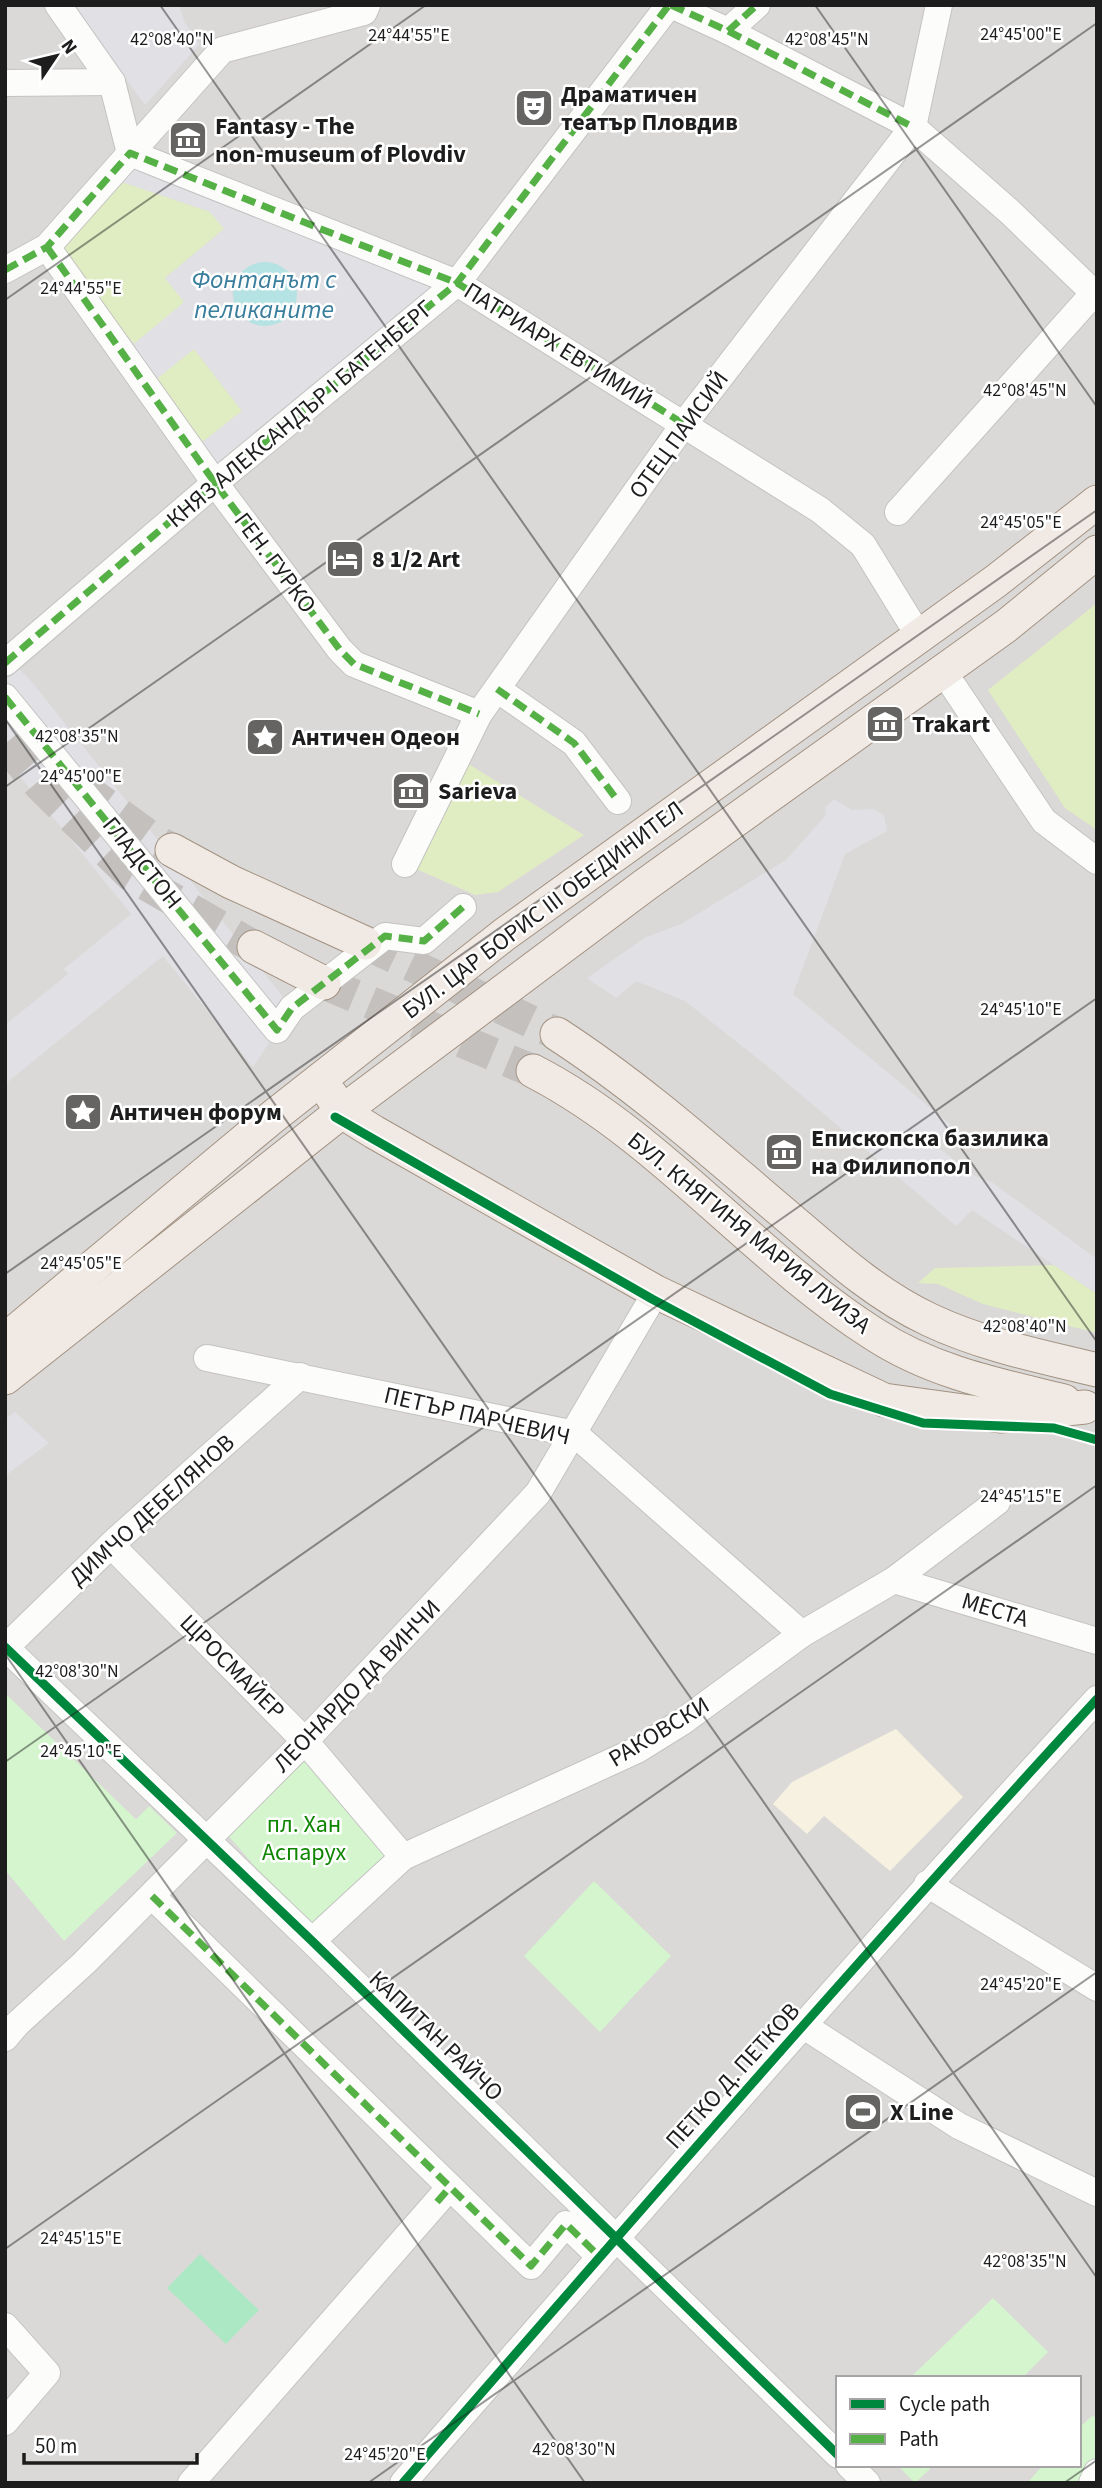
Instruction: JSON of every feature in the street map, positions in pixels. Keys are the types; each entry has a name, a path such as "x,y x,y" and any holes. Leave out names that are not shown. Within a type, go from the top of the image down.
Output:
{"main road":[{"name":"БУЛ. ЦАР БОРИС III ОБЕДИНИТЕЛ","path":"5,1340 335,1066 505,934 996,581 1097,502"},
{"name":"БУЛ. ЦАР БОРИС III ОБЕДИНИТЕЛ","path":"5,1378 342,1112 645,885 1006,626 1097,552"},
{"name":"ГЛАДСТОН","path":"172,850 231,882 365,943"},
{"path":"254,947 324,983"},
{"name":"БУЛ. КНЯГИНЯ МАРИЯ ЛУИЗА","path":"557,1034 603,1063 650,1100 845,1266 886,1295 928,1319 971,1338 1097,1370"},
{"path":"335,1066 331,1096 342,1112 656,1292 884,1400 1000,1416 1091,1408"},
{"name":"БУЛ. КНЯГИНЯ МАРИЯ ЛУИЗА","path":"533,1071 569,1090 663,1162 823,1298 874,1335 914,1357 958,1375 1091,1408"}],"street":[{"path":"58,5 112,82 130,153"},
{"path":"5,270 47,247 222,50 364,12 367,5"},
{"path":"670,5 728,31 913,127 1012,213 1095,295 898,512"},
{"name":"КНЯЗ АЛЕКСАНДЪР I БАТЕНБЕРГ","path":"5,663 215,483 457,283 670,5"},
{"path":"728,31 757,5"},
{"name":"ОТЕЦ ПАИСИЙ","path":"405,864 478,714 684,424 913,127 939,5"},
{"path":"5,83 112,82"},
{"name":"ПАТРИАРХ ЕВТИМИЙ","path":"130,153 457,283 820,510 863,545 919,636"},
{"name":"ГЕН. ГУРКО","path":"47,247 215,483 340,650 354,664 478,714"},
{"path":"943,671 1044,821 1097,861"},
{"path":"497,688 574,743 618,801"},
{"name":"ГЛАДСТОН","path":"5,697 277,1030"},
{"name":"БУЛ. ЦАР БОРИС III ОБЕДИНИТЕЛ","path":"277,1030 292,1008 385,936 424,941 463,907"},
{"name":"ЛЕОНАРДО ДА ВИНЧИ","path":"9,2024 84,1963 207,1841 538,1493 656,1292"},
{"name":"ПЕТЪР ПАРЧЕВИЧ","path":"207,1358 575,1434 802,1634"},
{"name":"ДИМЧО ДЕБЕЛЯНОВ","path":"6,1647 111,1545 300,1376"},
{"name":"РАКОВСКИ","path":"312,1941 403,1857 638,1750 682,1722 802,1634 894,1580 997,1502"},
{"name":"ЩРОСМАЙЕР","path":"111,1545 305,1741 403,1857"},
{"name":"МЕСТА","path":"894,1580 1097,1640"},
{"name":"КАПИТАН РАЙЧО","path":"6,1647 312,1941 607,2247 836,2453"},
{"name":"ПЕТКО Д. ПЕТКОВ","path":"403,2483 927,1884 1097,1699"},
{"path":"927,1884 1097,1988"},
{"path":"152,1896 443,2195 531,2266 566,2224 607,2247"},
{"path":"804,2025 959,2126 1097,2193"},
{"path":"191,2483 443,2195"},
{"path":"5,2326 47,2373 5,2422"},
{"path":"851,2467 867,2483"},
{"path":"1092,2483 1097,2472"}],"shaded area":[{"path":"5,5 1097,5 1097,2483 5,2483"},
{"path":"79,5 179,5 185,23 200,44 145,105 74,9"},
{"path":"924,5 940,5 913,113 899,109"},
{"path":"891,127 901,134 676,413"},
{"path":"130,153 457,283 215,483 47,247","holes":["116,180 210,212 224,229 165,278 184,302 134,344 55,251","239,274 278,323 257,325 240,314 232,294","194,349 242,411 201,443 153,382"]},
{"path":"604,499 606,505 614,508 482,703 472,696"},
{"path":"653,500 699,534 671,573 624,539"},
{"path":"5,655 31,681 292,1008 253,1067 163,956 5,1084 5,1025 68,974 64,969 131,914 5,758"},
{"path":"834,799 852,810 873,809 884,815 887,831 845,854 793,994 951,1125 936,1146 975,1176 993,1183 1097,1259 1097,1294 972,1210 956,1226 766,1065 685,1001 636,981 616,998 587,978 646,937 681,924 786,860 826,815 825,807"},
{"path":"912,941 941,964 866,1055 793,994 819,1003 826,983 882,1003 900,952"},
{"path":"351,1167 376,1172 474,1228 436,1310 377,1285 375,1261 317,1249 299,1236 349,1195 345,1172"},
{"path":"924,1289 961,1305 1097,1340 1097,1363 928,1313"},
{"path":"15,1412 49,1443 5,1476 5,1419"},
{"path":"276,1554 325,1605 288,1641 281,1634 287,1628 254,1595 213,1634 203,1624"},
{"path":"5,1668 149,1806 136,1819 5,1693"},
{"path":"896,1729 963,1797 890,1871 824,1816 807,1834 773,1804 792,1782"},
{"path":"715,1817 754,1855 691,1922 651,1885"},
{"path":"798,1913 820,1934 660,2105 638,2084"},
{"path":"949,2145 980,2160 1009,2276 905,2376 873,2376 979,2268"},
{"path":"655,2303 823,2460 808,2475 640,2317"},
{"path":"384,2438 409,2460 389,2483 344,2483"},
{"path":"1001,2467 1041,2467 1027,2483 986,2483"}],"green space":[{"path":"116,180 211,212 224,229 165,278 185,302 134,344 54,251"},
{"path":"194,349 242,411 201,443 153,381"},
{"path":"1097,603 1097,830 1065,808 988,690"},
{"path":"457,757 584,835 498,892 475,895 405,864"},
{"path":"1054,1265 1097,1294 1097,1333 983,1304 938,1284 918,1283 935,1268"},
{"path":"5,1693 136,1819 149,1806 177,1833 64,1941 5,1870"},
{"name":"пл. Хан Аспарух","path":"306,1759 394,1854 309,1929 226,1833"},
{"path":"594,1881 671,1956 600,2032 524,1956"},
{"path":"200,2254 259,2310 226,2344 167,2288"},
{"path":"993,2298 1048,2352 1024,2376 912,2376"},
{"path":"1092,2416 1097,2418 1097,2457 1085,2483 1027,2483 1041,2467 1081,2467 1081,2426"},
{"path":"899,2467 932,2467 915,2483"}],"water":[{"name":"Фонтанът с пеликаните","path":"265,262 288,271 297,294 288,317 265,326 242,317 233,294 242,271"}],"tunnel":[{"path":"5,744 40,785 131,875 254,947"},
{"path":"79,785 172,850"},
{"path":"365,943 557,1034"},
{"path":"324,983 533,1071"}],"marked path":[{"path":"5,663 215,483 457,283 669,5"},
{"path":"671,5 728,31 913,127"},
{"path":"728,31 757,5"},
{"path":"5,270 47,247 130,153 457,283 684,424"},
{"path":"47,247 215,483 340,650 354,664 479,714"},
{"path":"497,689 574,743 618,801"},
{"path":"5,697 277,1030 292,1008 385,936 424,941 463,907"},
{"path":"152,1896 531,2266 566,2224 599,2256"},
{"path":"437,2202 450,2187"}],"cycle path":[{"path":"335,1117 652,1299 830,1394 923,1423 1054,1428 1097,1440"},
{"path":"5,1647 312,1941 836,2453"},
{"path":"403,2483 834,1991 1097,1699"}],"place":[{"name":"Драматичен театър Пловдив","path":"534,108"},
{"name":"Fantasy - The non-museum of Plovdiv","path":"188,140"},
{"name":"8 1/2 Art","path":"345,559"},
{"name":"Trakart","path":"885,724"},
{"name":"Античен Одеон","path":"265,737"},
{"name":"Sarieva","path":"411,791"},
{"name":"Античен форум","path":"83,1112"},
{"name":"Епископска базилика на Филипопол","path":"784,1152"},
{"name":"X Line","path":"863,2112"}]}
